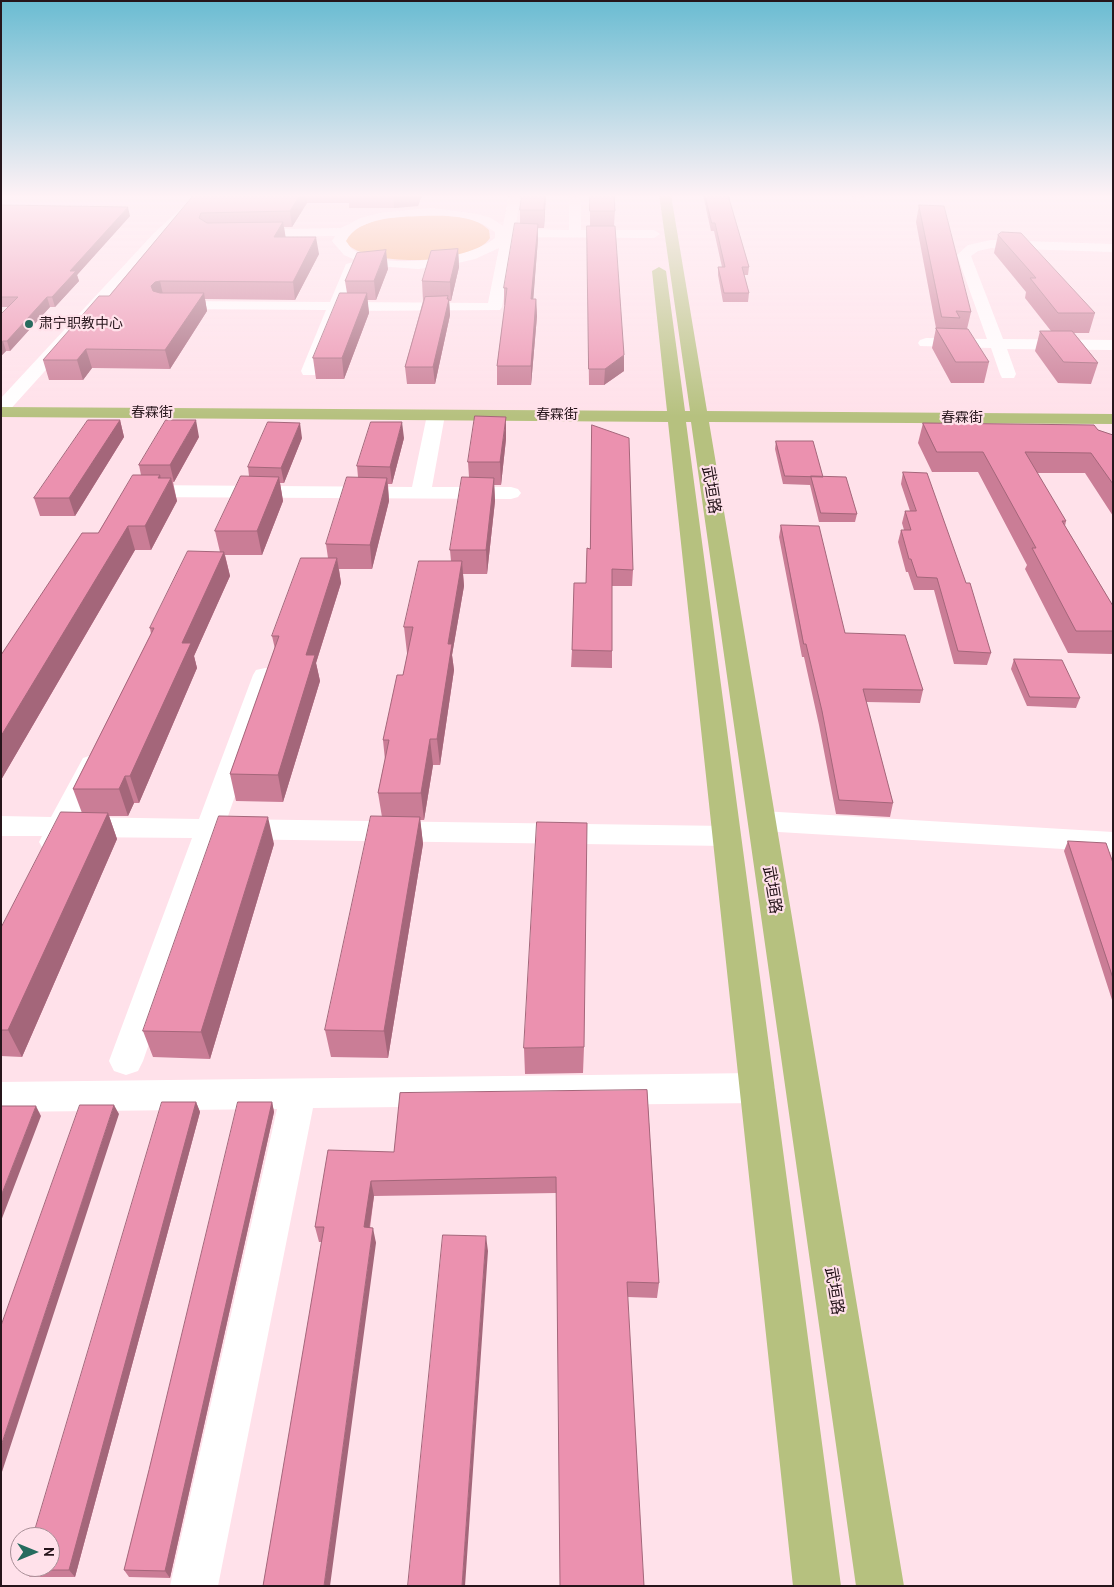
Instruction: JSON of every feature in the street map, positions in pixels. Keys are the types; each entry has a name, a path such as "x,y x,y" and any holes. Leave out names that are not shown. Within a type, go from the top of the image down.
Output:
{"main road":[{"name":"武垣路","path":"661,269 762,821 880,1586"},
{"name":"武垣路","path":"673,269 727,836 817,1586"},
{"name":"春霖街","path":"4,404 687,409 1113,418"},
{"name":"春霖街","path":"4,404 436,415 687,409 1113,404"}],"street":[{"path":"4,404 128,269"},
{"path":"309,371 350,269"},
{"path":"164,304 495,308 500,269"},
{"path":"969,269 1008,374"},
{"path":"926,343 1113,345"},
{"path":"421,493 436,415"},
{"path":"133,490 511,494"},
{"path":"126,1061 265,675"},
{"path":"44,861 105,737"},
{"path":"762,821 1113,842"},
{"path":"1,826 727,836"},
{"path":"1,1097 757,1088"},
{"path":"194,1586 298,1092"}],"building":[{"path":"1,269 72,269 70,271 76,271 52,297 47,297 7,341 1,342 1,314 18,297 1,297"},
{"path":"132,269 300,269 293,282 155,282 151,286 153,291 160,293 204,293 165,350 86,349 77,360 43,360 99,296 109,296"},
{"path":"350,269 379,269 374,281 345,281"},
{"path":"426,269 453,269 450,282 422,281"},
{"path":"507,269 534,269 531,299 536,299 531,366 497,366 507,288 504,288"},
{"path":"588,269 618,269 624,355 605,369 589,369"},
{"path":"718,269 743,269 749,293 724,293"},
{"path":"932,269 960,269 971,312 956,311 960,318 942,317"},
{"path":"1028,269 1054,269 1095,313 1058,313 1030,278 1036,278"},
{"path":"340,293 367,293 342,358 313,358"},
{"path":"448,296 447,299 449,299 433,367 405,367 425,297"},
{"path":"936,328 968,329 989,362 956,362"},
{"path":"1040,331 1072,331 1098,363 1064,362"},
{"path":"475,416 506,417 500,462 468,462"},
{"path":"88,420 120,420 69,498 34,498"},
{"path":"166,420 196,420 170,465 139,465"},
{"path":"268,422 300,423 281,468 248,467"},
{"path":"371,422 402,422 390,467 357,466"},
{"path":"923,423 1094,425 1098,430 1113,435 1113,484 1091,453 1025,452 1066,521 1062,521 1113,606 1113,631 1076,631 1032,548 1036,548 983,452 937,452"},
{"path":"592,425 629,438 633,570 612,569 612,651 572,650 574,583 586,583 587,548 590,549"},
{"path":"776,441 813,441 823,477 785,476"},
{"path":"903,472 927,473 966,583 970,583 991,653 958,651 937,578 917,577 911,559 909,559 901,530 911,530 905,511 916,511"},
{"path":"133,475 160,475 158,478 171,478 145,526 128,526 1,736 1,655 82,533 98,533"},
{"path":"241,476 279,477 257,531 215,531"},
{"path":"811,476 846,477 857,514 821,513"},
{"path":"347,477 387,478 370,545 326,544"},
{"path":"462,477 494,478 486,550 450,550"},
{"path":"781,525 819,526 845,633 905,635 923,690 863,689 893,803 839,800 822,711 806,644 804,644"},
{"path":"188,551 224,552 182,643 191,643 130,776 125,776 119,789 73,789 154,628 150,628"},
{"path":"301,558 337,558 306,655 315,655 278,775 230,774 279,636 272,636"},
{"path":"419,561 462,561 448,644 452,644 437,739 430,739 421,793 378,793 389,740 383,740 397,675 403,675 413,627 404,627"},
{"path":"1014,659 1062,660 1080,698 1030,697"},
{"path":"61,812 108,813 8,1030 1,1030 1,928"},
{"path":"219,816 268,817 201,1032 143,1031"},
{"path":"371,816 420,817 384,1031 325,1030"},
{"path":"537,822 587,823 584,1047 524,1048"},
{"path":"1068,841 1106,843 1113,863 1113,978"},
{"path":"647,1090 659,1283 627,1282 644,1586 560,1586 556,1177 371,1181 364,1227 373,1228 324,1586 263,1586 324,1227 315,1227 328,1150 394,1152 400,1093"},
{"path":"162,1102 196,1102 69,1570 60,1570 60,1527 36,1527"},
{"path":"238,1102 272,1102 165,1571 124,1570 149,1470"},
{"path":"80,1105 114,1105 1,1446 1,1326"},
{"path":"2,1106 36,1106 1,1196 1,1108"},
{"path":"443,1235 486,1236 462,1586 408,1586"}],"place":[{"name":"肃宁职教中心","path":"29,324"}]}
